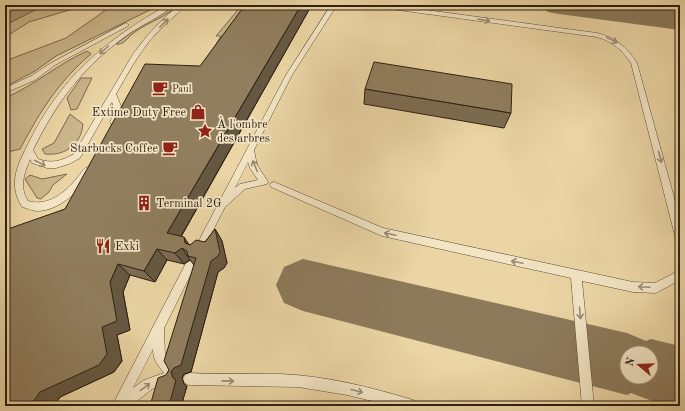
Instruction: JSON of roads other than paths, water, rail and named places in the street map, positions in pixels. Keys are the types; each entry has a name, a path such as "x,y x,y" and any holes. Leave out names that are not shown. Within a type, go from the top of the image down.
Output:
{"lane":[{"path":"5,92 33,78 53,64 144,15 170,5"},
{"path":"93,160 86,174 68,194 53,203 38,207 24,204 18,195 18,178 55,100 77,74 119,36 170,5"},
{"path":"30,150 35,161 47,166 63,165 77,156 138,51 183,5"},
{"path":"198,250 289,74 334,5"},
{"path":"376,5 597,35 610,38 619,44 627,51 634,63 680,236"},
{"path":"108,132 119,111 112,95"},
{"path":"220,207 243,186 264,182 253,166 250,148"},
{"path":"274,185 382,232 633,287 656,288 680,275"},
{"path":"118,406 190,266"},
{"path":"576,275 588,406"},
{"path":"121,406 148,384 173,375 158,358 159,326"},
{"path":"189,379 226,381 280,380 343,387 413,406"}],"place":[{"name":"Paul","path":"160,88"},
{"name":"Extime Duty Free","path":"198,112"},
{"name":"À l'ombre des arbres","path":"205,131"},
{"name":"Starbucks Coffee","path":"170,148"},
{"name":"Terminal 2G","path":"144,203"},
{"name":"Exki","path":"103,246"}]}
